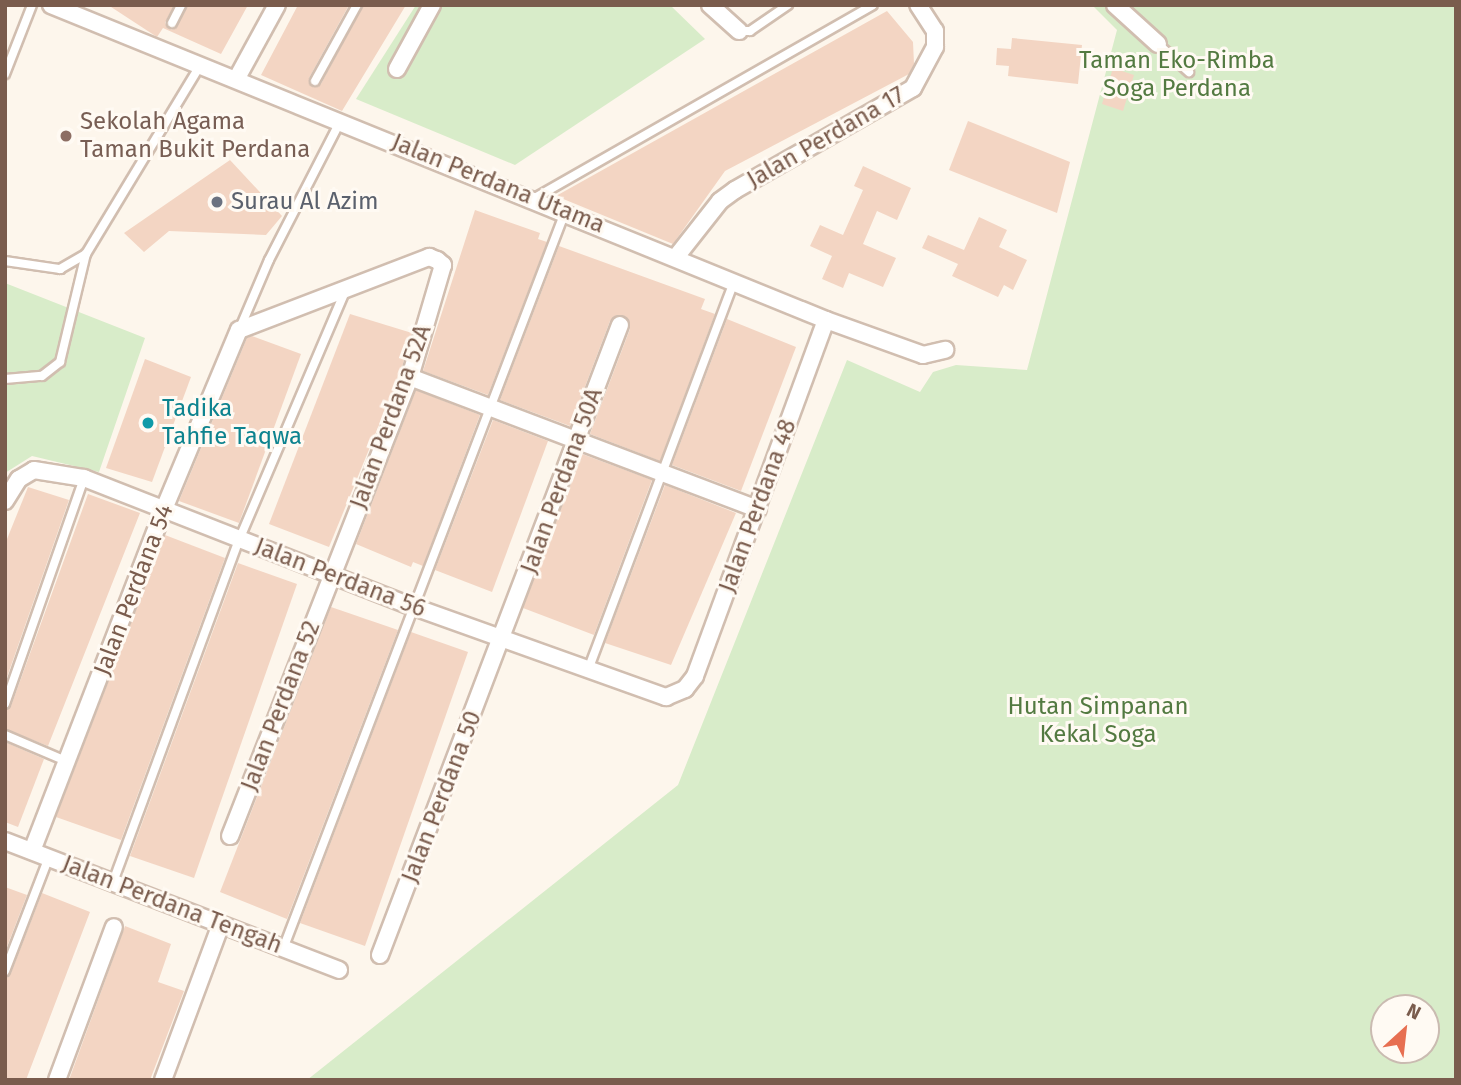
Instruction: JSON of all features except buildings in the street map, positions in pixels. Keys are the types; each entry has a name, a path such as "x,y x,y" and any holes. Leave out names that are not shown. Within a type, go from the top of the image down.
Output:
{"street":[{"name":"Jalan Perdana Utama","path":"51,5 341,120 826,320 923,355 945,351"},
{"path":"237,78 277,5"},
{"path":"397,69 432,5"},
{"path":"710,5 739,31"},
{"name":"Jalan Perdana 17","path":"676,257 720,201 735,190 913,88 935,47 934,31 918,5"},
{"path":"1115,5 1158,44"},
{"name":"Jalan Perdana 52A","path":"332,576 410,377 443,265 429,257 347,286"},
{"path":"239,330 347,286"},
{"name":"Jalan Perdana 48","path":"685,689 695,676 826,320"},
{"name":"Jalan Perdana 50A","path":"504,638 620,325"},
{"name":"Jalan Perdana 54","path":"32,850 69,762 164,509 239,330"},
{"path":"410,377 758,509"},
{"name":"Jalan Perdana 56","path":"5,501 19,479 34,470 84,478 332,576 588,670 666,697 685,689"},
{"name":"Jalan Perdana 52","path":"230,836 332,576"},
{"name":"Jalan Perdana 50","path":"380,955 504,638"},
{"name":"Jalan Perdana Tengah","path":"5,841 339,970"},
{"path":"163,1080 221,924"},
{"path":"57,1080 114,928"}],"lane":[{"path":"5,74 32,5"},
{"path":"172,23 181,5"},
{"path":"315,81 357,5"},
{"path":"739,31 750,30 788,5"},
{"path":"533,199 873,5"},
{"path":"1158,44 1189,72"},
{"path":"5,379 42,376 60,362 86,254 201,64"},
{"path":"239,330 269,260 341,120"},
{"path":"283,949 565,212"},
{"path":"5,261 60,269 86,254"},
{"path":"588,670 734,282"},
{"path":"113,882 240,540 347,286"},
{"path":"5,704 84,478"},
{"path":"5,735 69,762"},
{"path":"5,971 49,858"}],"green space":[{"path":"416,5 670,5 705,39 515,165 356,99"},
{"name":"Hutan Simpanan Kekal Soga","path":"1092,5 1456,5 1456,1080 307,1080 678,785 847,360 920,392 933,372 956,365 1027,370 1117,30"},
{"path":"5,283 145,338 99,472 32,456 5,473"}],"place":[{"name":"Sekolah Agama Taman Bukit Perdana","path":"66,136"},
{"name":"Surau Al Azim","path":"217,202"},
{"name":"Tadika Tahfie Taqwa","path":"148,423"}],"park label":[{"name":"Taman Eko-Rimba Soga Perdana","path":"1177,75"}]}
